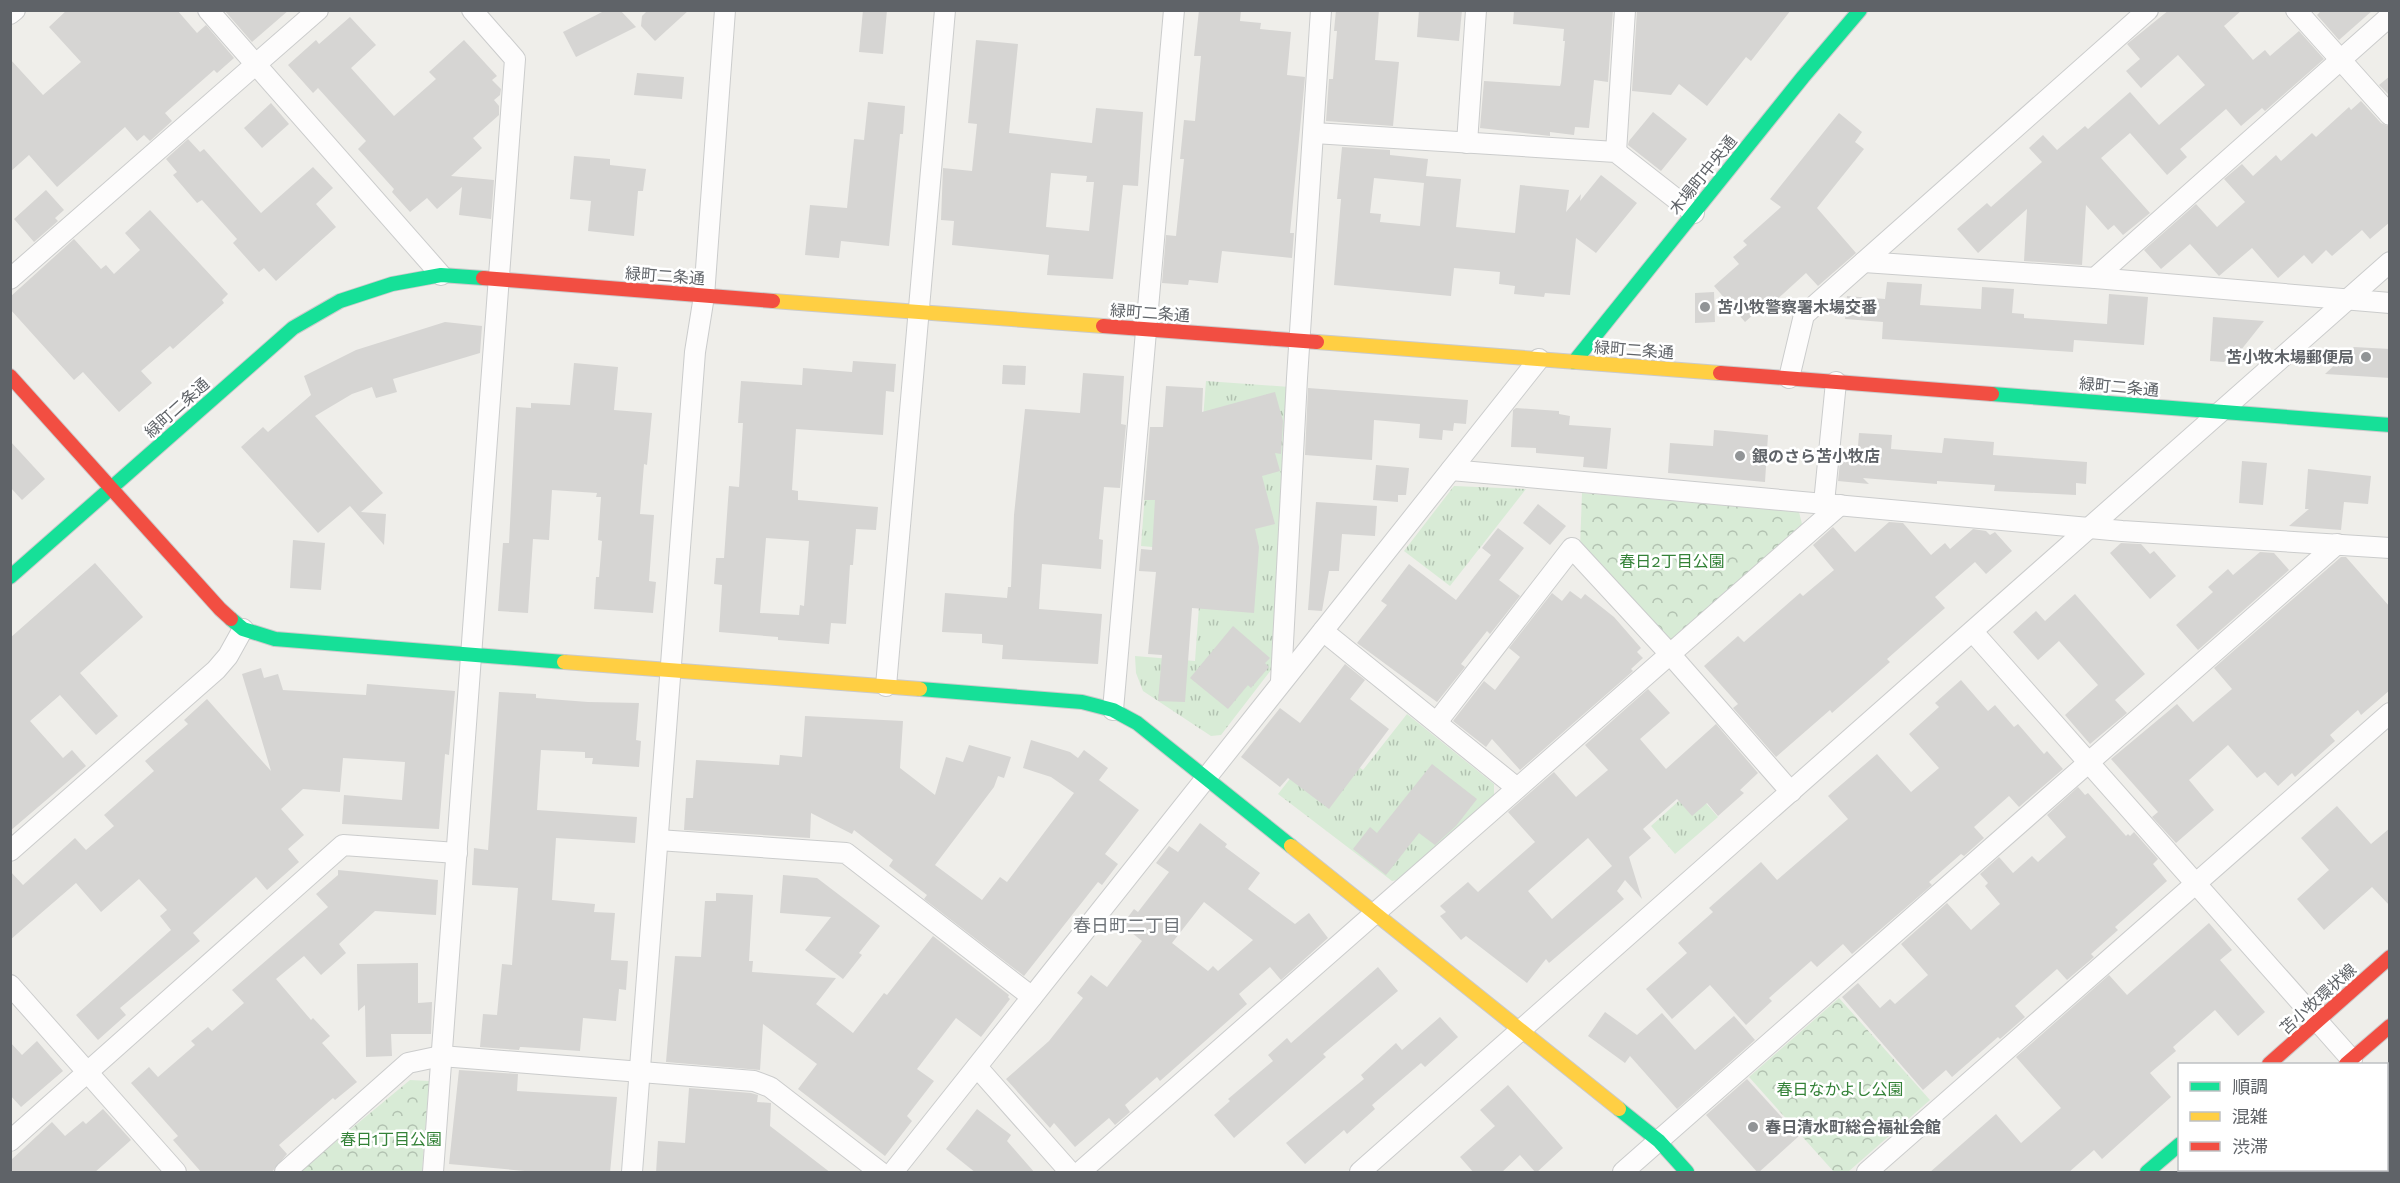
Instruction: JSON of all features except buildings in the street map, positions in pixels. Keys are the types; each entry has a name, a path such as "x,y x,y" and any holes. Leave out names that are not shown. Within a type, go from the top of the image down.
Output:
{"street":[{"path":"10,14 15,10"},
{"path":"208,10 441,275"},
{"path":"10,279 318,10"},
{"path":"433,1173 515,59 472,10"},
{"path":"632,1173 695,352 704,296 725,10"},
{"path":"886,686 945,10"},
{"path":"1113,710 1174,10"},
{"path":"1281,681 1321,10"},
{"path":"1467,143 1476,10"},
{"path":"1616,152 1625,10"},
{"name":"木場町中央通","path":"1574,362 1860,10"},
{"path":"1789,378 1804,315 2148,10"},
{"path":"2296,10 2390,115"},
{"path":"2095,278 2390,16"},
{"path":"1314,133 1616,152 1694,213"},
{"path":"1864,262 2095,278 2390,303"},
{"path":"1360,1173 2390,262"},
{"name":"緑町二条通","path":"10,577 293,328 340,301 392,284 441,275 2390,425"},
{"path":"893,1173 1281,681 1539,359"},
{"path":"10,376 220,609 243,629 275,639 1082,702 1113,710 1137,723 1659,1141 1687,1173"},
{"path":"1080,1173 1670,654 1832,504 1836,382"},
{"path":"1451,470 2090,528 2390,548"},
{"path":"1623,1173 2337,544"},
{"path":"1437,722 1572,548 1670,654 1791,792"},
{"path":"10,851 216,670 228,656 243,629"},
{"path":"1323,631 1517,788"},
{"path":"1973,632 2318,1021 2349,1062 2390,1026"},
{"path":"1867,1173 2390,713"},
{"path":"658,840 846,853 1032,998"},
{"path":"10,1141 343,845 457,853"},
{"name":"苫小牧環状線","path":"2271,1063 2390,957"},
{"path":"10,985 176,1173"},
{"path":"285,1173 408,1063 441,1056 754,1081 770,1087 880,1173"},
{"path":"977,1067 1070,1173"},
{"path":"2147,1173 2178,1146"}],"green space":[{"path":"1206,381 1290,387 1274,659 1271,670 1221,735 1211,736 1143,691 1136,673 1135,656 1195,661 1199,606 1208,552 1141,546 1148,453 1200,457"},
{"path":"1454,486 1526,489 1450,586 1404,551"},
{"name":"春日2丁目公園","path":"1582,493 1799,512 1802,524 1667,645 1580,548"},
{"path":"1407,714 1494,784 1494,797 1402,879 1392,881 1278,794 1321,739 1363,770"},
{"path":"1693,788 1718,817 1675,854 1651,826"},
{"name":"春日なかよし公園","path":"1839,998 1930,1100 1848,1172 1834,1172 1749,1077"},
{"name":"春日1丁目公園","path":"410,1080 429,1081 422,1172 299,1172"}],"traffic: fast":[{"path":"1574,362 1803,77 1860,10"},
{"path":"10,577 293,328 340,301 392,284 441,275 483,278"},
{"path":"1992,394 2390,425"},
{"path":"231,619 243,629 275,639 564,662"},
{"path":"920,689 1082,702 1113,710 1137,723 1291,846"},
{"path":"1619,1109 1659,1141 1687,1172"},
{"path":"2147,1172 2178,1146"}],"traffic: slow":[{"path":"773,301 1103,326"},
{"path":"1317,342 1720,373"},
{"path":"564,662 920,689"},
{"path":"1291,846 1619,1109"}],"traffic: jam":[{"path":"483,278 773,301"},
{"path":"1103,326 1317,342"},
{"path":"1720,373 1992,394"},
{"path":"10,376 231,619"},
{"path":"2270,1063 2390,957"},
{"path":"2347,1063 2390,1026"}],"place":[{"name":"苫小牧警察署木場交番","path":"1705,307"},
{"name":"苫小牧木場郵便局","path":"2366,357"},
{"name":"銀のさら苫小牧店","path":"1740,456"},
{"name":"春日清水町総合福祉会館","path":"1753,1127"}],"district":[{"name":"春日町二丁目","path":"1127,925"}]}
